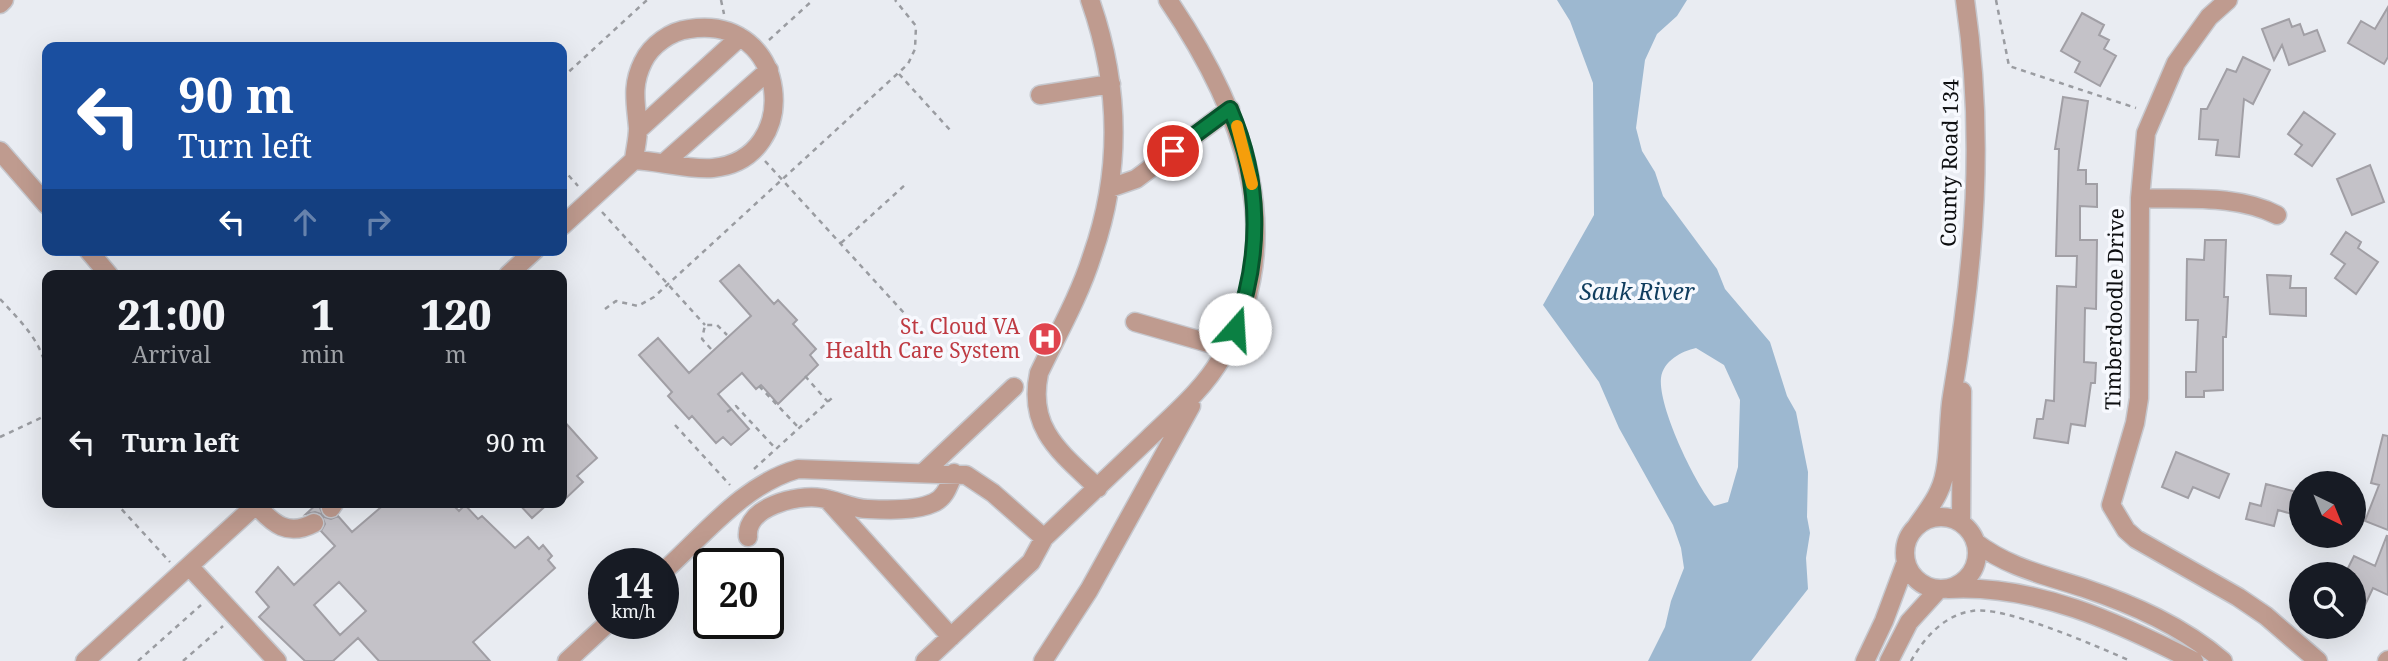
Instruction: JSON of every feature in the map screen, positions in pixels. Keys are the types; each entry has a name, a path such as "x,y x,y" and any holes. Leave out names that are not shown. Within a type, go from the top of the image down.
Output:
{"street":[{"path":"0,4 4,0"},
{"path":"1090,0 1111,84 1116,119 1110,188 1092,257 1040,373 1035,393 1037,414 1047,434 1098,488"},
{"path":"1043,661 1088,590 1226,348 1245,300 1255,246 1252,182 1245,148 1230,109 1205,58 1168,0"},
{"name":"County Road 134","path":"1916,527 1939,492 1943,480 1947,421 1964,328 1975,225 1976,90 1965,0"},
{"name":"Timberdoodle Drive","path":"2228,0 2209,17 2190,41 2163,89 2146,133 2140,198 2139,398 2135,423 2111,505 2126,530 2136,539 2238,597 2266,616 2318,661"},
{"path":"567,221 634,160 638,130 633,103 635,79 645,58 661,41 682,30 705,26 728,30 756,51 773,81 775,104 769,126 756,146 737,160 715,168 634,160"},
{"path":"638,130 740,37"},
{"path":"665,162 769,70"},
{"path":"1040,96 1111,84"},
{"path":"1110,188 1136,179 1230,109"},
{"path":"0,151 42,199"},
{"path":"2140,198 2239,202 2258,206 2277,215"},
{"path":"93,256 105,270"},
{"path":"513,270 529,256"},
{"path":"1135,322 1226,348"},
{"name":"County Road 134","path":"1961,523 1964,328"},
{"path":"925,661 1031,562 1044,538 1205,382"},
{"path":"923,473 1014,387"},
{"path":"679,557 753,489 776,475 798,468 954,472 979,482 1044,538"},
{"path":"748,537 750,522 768,509 806,497 867,509 919,507 940,499 954,472"},
{"path":"827,499 951,637"},
{"path":"85,661 253,508"},
{"path":"263,508 282,528 303,529 314,523"},
{"path":"1865,661 1884,621 1906,562 1906,543 1916,527 1924,521 1943,517 1961,523 1975,542 2014,567 2084,588 2145,611 2195,640 2222,661"},
{"path":"1889,661 1909,622 1944,589 1965,580 1971,573 1977,555 1975,542"},
{"path":"1906,562 1914,578 1930,588 1990,589 2060,603 2126,627 2194,661"},
{"path":"185,570 277,661"},
{"path":"567,661 591,639"}],"path":[{"path":"567,73 646,0"},
{"path":"721,0 724,17"},
{"path":"765,44 813,0"},
{"path":"604,309 616,301 638,306 645,304 899,74 912,57 917,35 916,26 895,0"},
{"path":"1996,0 2009,66 2093,96 2153,113"},
{"path":"899,74 950,130"},
{"path":"761,156 926,337"},
{"path":"567,174 705,325 717,325 727,335"},
{"path":"841,244 906,184"},
{"path":"0,299 36,340 42,352"},
{"path":"705,325 702,339 711,349"},
{"path":"805,376 828,402"},
{"path":"760,386 799,428"},
{"path":"727,412 736,406 776,449"},
{"path":"0,437 42,417"},
{"path":"675,425 733,488"},
{"path":"121,508 185,570"},
{"path":"138,661 206,601"},
{"path":"1911,661 1938,627 1960,614 1974,610 2011,616 2132,661"},
{"path":"183,661 228,621"}],"water":[{"name":"Sauk River","path":"1557,0 1687,0 1677,16 1657,34 1645,60 1636,128 1642,151 1655,172 1663,196 1717,269 1725,289 1770,342 1787,396 1796,412 1808,472 1808,589 1751,661 1648,661 1665,627 1671,601 1684,568 1681,548 1673,525 1619,428 1599,382 1543,305 1594,215 1593,83 1570,21","holes":["1696,348 1724,365 1740,400 1738,467 1728,502 1714,506 1697,481 1679,445 1665,407 1661,378 1665,367 1674,358"]}],"building":[{"path":"2388,7 2388,57 2384,64 2348,43 2361,21 2375,29"},
{"path":"2082,13 2104,25 2099,35 2109,40 2104,49 2116,56 2100,86 2075,72 2080,62 2061,51"},
{"path":"2289,19 2292,27 2300,24 2304,35 2317,30 2325,51 2289,65 2282,45 2274,60 2262,29"},
{"path":"2243,57 2270,70 2253,104 2244,99 2239,157 2216,155 2218,140 2199,139 2201,109 2207,109 2227,69 2236,72"},
{"path":"2063,97 2088,101 2078,170 2086,170 2086,184 2097,184 2097,207 2080,206 2080,240 2097,240 2096,309 2085,308 2084,362 2096,363 2095,383 2091,383 2085,426 2071,424 2068,443 2034,438 2037,419 2043,419 2046,400 2054,401 2057,286 2076,287 2077,256 2056,256 2059,149 2055,149"},
{"path":"2304,112 2335,134 2312,166 2295,154 2302,145 2288,134"},
{"path":"2370,165 2384,202 2352,215 2337,179"},
{"path":"2346,232 2361,242 2358,248 2378,262 2356,294 2335,278 2345,264 2331,254"},
{"path":"2205,240 2226,240 2224,297 2228,297 2226,337 2223,337 2223,390 2204,391 2204,397 2186,397 2186,372 2196,372 2198,320 2186,320 2187,259 2204,260"},
{"path":"739,265 774,304 778,300 797,320 793,324 816,349 810,355 818,365 778,404 761,385 756,389 742,373 718,394 749,429 731,445 723,437 716,443 692,416 689,419 668,396 672,392 639,355 658,338 689,373 751,316 720,281"},
{"path":"2267,275 2291,276 2290,288 2306,288 2306,316 2270,314"},
{"path":"567,425 597,458 577,476 583,482 567,497"},
{"path":"2383,435 2388,436 2388,530 2366,521 2379,485 2371,483"},
{"path":"2176,452 2229,474 2219,498 2193,487 2188,498 2162,487"},
{"path":"2266,484 2289,490 2289,513 2278,510 2274,526 2246,519 2250,503 2261,506"},
{"path":"312,508 320,508 324,517 331,519 338,516 352,532 380,508 456,508 459,511 468,508 478,519 482,516 515,548 528,537 539,549 543,545 552,556 548,560 555,568 473,642 490,661 379,661 358,638 333,661 305,661 259,617 269,607 256,592 278,567 294,585 335,546 321,531 325,524 321,514 306,514","holes":["339,582 366,611 340,635 314,605"]},
{"path":"523,508 543,508 532,518"},
{"path":"2387,535 2388,595 2373,588 2366,603 2366,562 2351,562 2354,556 2375,566"}],"slow traffic":[{"path":"1237,126 1245,148 1252,184"}],"place":[{"name":"St. Cloud VA Health Care System","path":"1045,339"}],"route":[{"path":"1173,151 1230,109 1245,148 1255,214 1252,272 1235,329"}]}
